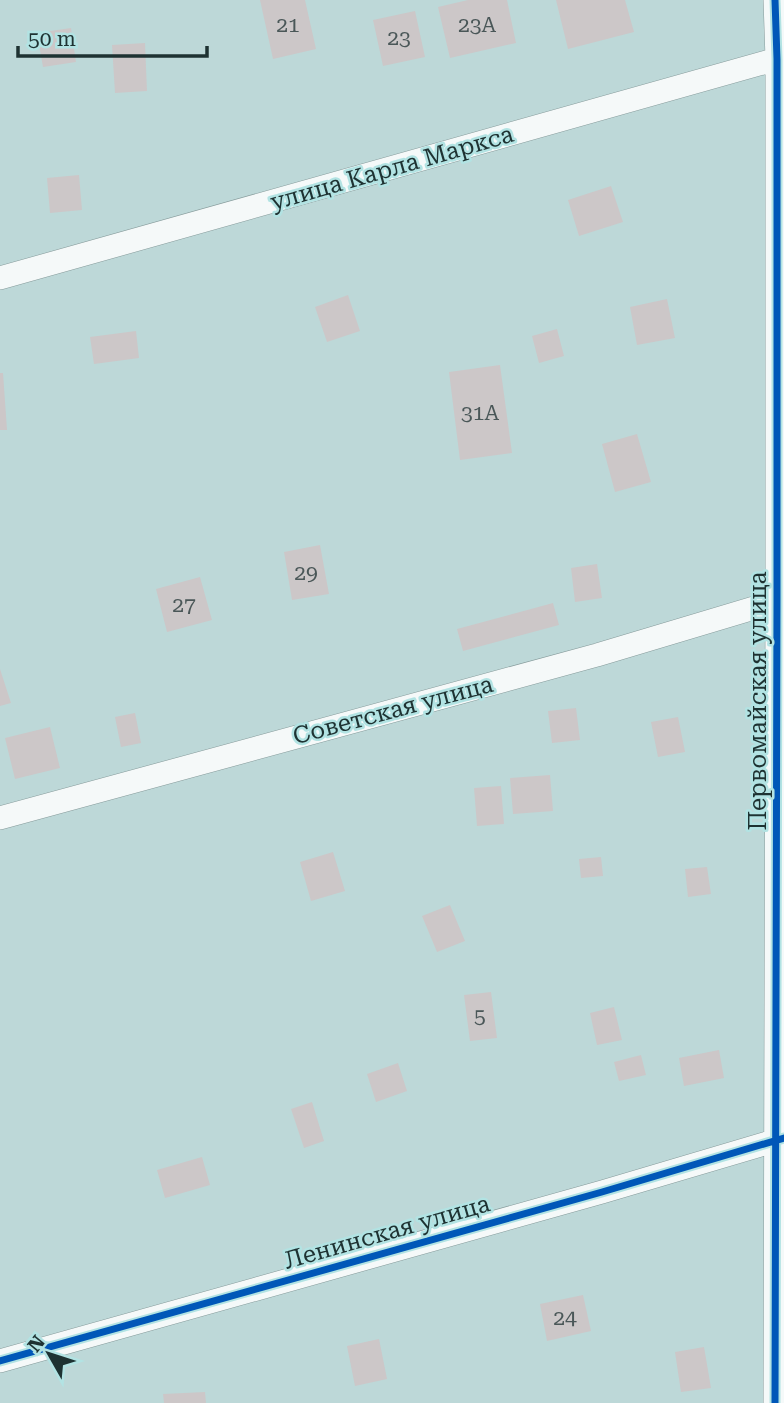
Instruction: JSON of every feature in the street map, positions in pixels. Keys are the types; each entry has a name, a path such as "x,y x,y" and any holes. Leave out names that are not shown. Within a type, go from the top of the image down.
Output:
{"street":[{"name":"Первомайская улица","path":"775,0 780,58 781,600 775,1403"},
{"name":"улица Карла Маркса","path":"0,278 780,58"},
{"name":"Советская улица","path":"0,818 597,654 781,600"},
{"name":"Ленинская улица","path":"0,1361 779,1140"}],"building":[{"path":"260,0 305,0 316,49 273,59"},
{"path":"468,0 507,0 516,43 450,58 438,7"},
{"path":"556,0 625,0 634,32 568,49"},
{"path":"415,11 425,57 383,66 373,20"},
{"path":"71,28 76,62 43,67 37,33"},
{"path":"145,43 147,91 115,93 112,45"},
{"path":"79,175 82,210 50,213 47,178"},
{"path":"611,186 623,222 579,236 568,200"},
{"path":"348,295 360,331 327,342 315,307"},
{"path":"667,299 675,338 637,345 630,307"},
{"path":"557,329 564,356 539,363 532,336"},
{"path":"136,331 139,358 94,364 90,337"},
{"path":"500,365 512,453 460,460 449,372"},
{"path":"0,373 3,373 7,430 0,430"},
{"path":"637,434 651,482 615,492 602,444"},
{"path":"320,545 329,594 292,600 284,552"},
{"path":"597,564 602,598 575,602 571,568"},
{"path":"200,577 212,620 167,632 156,589"},
{"path":"553,603 559,625 463,651 457,629"},
{"path":"0,669 11,703 0,706"},
{"path":"576,708 580,740 552,743 548,711"},
{"path":"135,713 141,743 121,747 115,717"},
{"path":"678,717 685,752 658,757 651,722"},
{"path":"50,727 60,768 15,779 5,738"},
{"path":"550,775 553,811 513,814 510,778"},
{"path":"501,786 504,824 477,826 474,788"},
{"path":"333,852 345,891 311,901 300,862"},
{"path":"601,857 603,876 581,878 579,859"},
{"path":"707,867 711,894 688,897 685,869"},
{"path":"450,905 465,941 437,952 422,916"},
{"path":"491,992 497,1038 470,1041 464,995"},
{"path":"614,1007 622,1040 597,1045 590,1013"},
{"path":"719,1050 724,1078 684,1086 679,1058"},
{"path":"641,1055 646,1075 619,1081 614,1062"},
{"path":"398,1063 407,1091 376,1102 367,1074"},
{"path":"312,1102 324,1141 304,1148 291,1109"},
{"path":"202,1157 210,1185 165,1198 157,1170"},
{"path":"583,1295 591,1331 547,1341 540,1304"},
{"path":"379,1339 387,1379 355,1386 347,1346"},
{"path":"704,1347 711,1388 681,1392 675,1352"},
{"path":"205,1392 206,1403 164,1403 163,1394"}],"cycle path":[{"path":"775,0 775,1403"},
{"path":"0,1361 602,1192 784,1138"}]}
